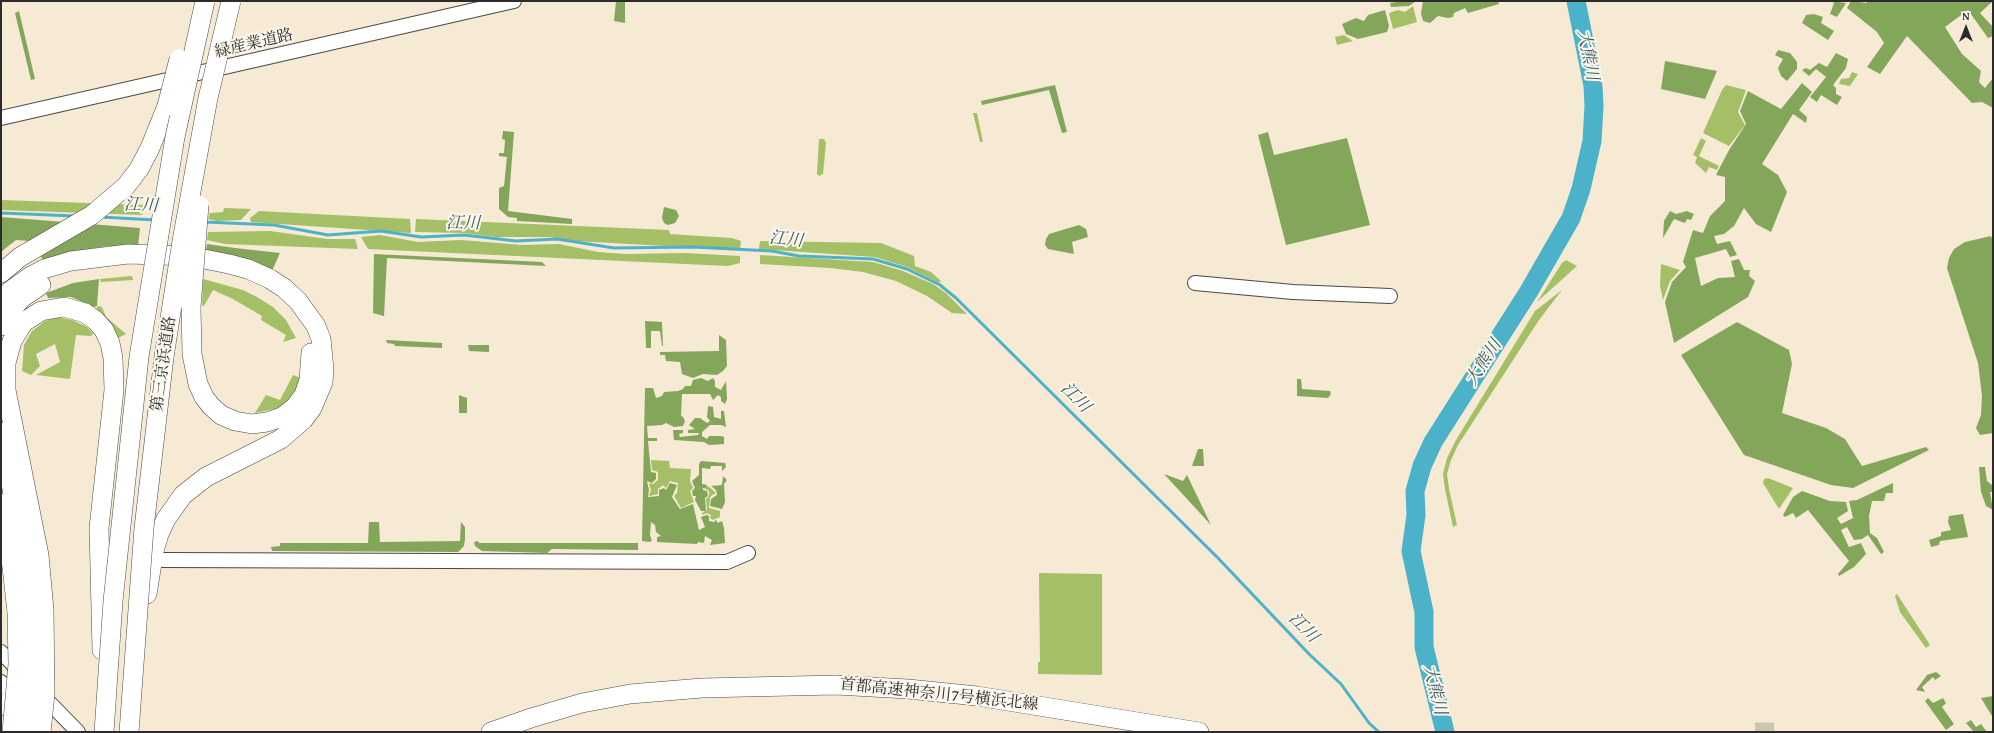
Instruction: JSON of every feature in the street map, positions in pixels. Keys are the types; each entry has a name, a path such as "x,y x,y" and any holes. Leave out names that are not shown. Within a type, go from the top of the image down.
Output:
{"highway":[{"path":"1,273 20,257 92,215 112,200 126,186 139,169 159,128 167,106 194,1"},
{"name":"第三京浜道路","path":"104,732 114,593 138,357 175,137 205,1"},
{"name":"第三京浜道路","path":"129,732 144,528 164,358 182,241 208,98 231,1"},
{"path":"1,301 20,283 44,269 71,261 110,255 162,254 211,259 248,269 266,284 290,308 308,336 312,366 304,395 295,407 282,417 267,422 252,424 235,421 221,415 211,406 204,397 198,384 192,354 191,307 208,98"},
{"path":"1,326 13,308 33,290 46,282 88,271 136,266 185,268 226,275 284,288 298,301 316,326 324,355 322,382 312,408 293,430 281,439 206,477 183,496 166,519 159,534 150,571 129,732"},
{"path":"12,732 18,664 31,611 39,555 6,390 6,363 12,341 24,322 41,311 64,307 85,313 104,330 110,343 115,373 99,528 104,732"},
{"path":"1,432 25,556 31,611 32,665 27,732"},
{"path":"1,503 12,567 31,611 45,666 41,732"},
{"name":"首都高速神奈川7号横浜北線","path":"560,712 607,698 654,691 758,685 836,685 908,689 977,696 1199,732"},
{"name":"首都高速神奈川7号横浜北線","path":"560,712 608,702 655,695 759,690 835,689 908,693 978,701 1066,713 1174,732"},
{"path":"1,703 49,732"},
{"path":"491,732 531,718 560,712"},
{"path":"503,732 560,712"},
{"path":"517,732 560,712"},
{"path":"1,730 6,732"}],"street":[{"name":"緑産業道路","path":"1,118 514,1"},
{"path":"1195,283 1293,292 1390,296"},
{"path":"164,560 727,562 748,553"},
{"path":"1,652 78,732"},
{"path":"1,682 49,732"}],"green space":[{"path":"616,1 625,1 625,23 614,21"},
{"path":"1416,1 1409,6 1391,7 1390,3"},
{"path":"1423,1 1498,1 1499,4 1468,13 1465,8 1454,13 1453,17 1448,18 1438,16 1430,23 1423,21 1421,14"},
{"path":"1831,1 1846,3 1837,17 1830,14 1834,3"},
{"path":"1851,1 1867,3 1867,1 1993,1 1980,13 1993,27 1993,36 1988,38 1968,10 1945,27 1962,54 1981,71 1979,82 1985,88 1993,78 1993,108 1982,102 1972,103 1907,36 1880,74 1867,67 1884,43 1877,32 1847,8"},
{"path":"1413,6 1417,22 1393,29 1389,13 1398,10 1405,12"},
{"path":"1385,10 1389,26 1387,32 1358,39 1346,34 1342,24 1356,18 1364,21 1368,15"},
{"path":"19,11 35,79 31,80 15,13"},
{"path":"1814,14 1823,17 1821,23 1834,31 1828,40 1802,23 1806,15"},
{"path":"1344,35 1353,41 1337,45 1335,37"},
{"path":"1778,50 1790,53 1797,62 1797,69 1787,81 1781,76 1778,68 1783,59 1775,55"},
{"path":"1836,53 1848,59 1846,68 1833,85 1836,88 1836,94 1842,97 1837,105 1821,95 1817,102 1810,97 1826,77 1816,69 1809,76 1802,70 1806,68 1810,70 1819,63 1827,67"},
{"path":"1665,61 1717,71 1705,99 1661,89"},
{"path":"1852,72 1858,74 1850,86 1839,84 1841,79 1849,78"},
{"path":"1802,83 1812,92 1799,110 1807,117 1806,123 1793,114 1762,164 1778,175 1787,192 1771,232 1756,224 1744,208 1734,226 1724,234 1714,236 1717,244 1730,241 1737,255 1730,257 1726,249 1695,258 1701,286 1718,278 1735,277 1731,261 1739,259 1744,270 1750,270 1749,276 1755,281 1748,297 1674,343 1665,302 1672,282 1686,267 1683,262 1693,230 1703,233 1710,216 1725,201 1725,177 1716,175 1729,150 1746,124 1740,111 1748,91 1781,109"},
{"path":"1055,85 1067,132 1062,133 1049,90 982,105 981,101"},
{"path":"1726,85 1746,90 1738,112 1745,125 1729,146 1703,133 1722,90"},
{"path":"973,113 977,113 983,142 980,142"},
{"path":"503,131 514,132 508,211 572,219 572,224 517,221 517,218 508,217 499,209 499,188 504,186 507,157 499,156 499,153 504,153 505,140 502,139"},
{"path":"1268,132 1274,155 1347,138 1370,225 1286,245 1258,135"},
{"path":"1701,138 1706,141 1699,156 1719,166 1717,170 1709,167 1706,173 1695,163 1697,157 1693,155"},
{"path":"819,139 824,139 826,143 823,174 819,176 817,174"},
{"path":"1,200 145,205 142,215 1,210"},
{"path":"664,207 676,210 679,216 675,223 668,225 664,223 662,218"},
{"path":"224,208 251,209 241,220 217,221 208,219 210,213 223,212"},
{"path":"259,211 410,219 411,233 251,222 250,218"},
{"path":"1670,211 1676,214 1687,211 1694,214 1691,220 1687,219 1685,223 1674,219 1663,238 1664,221"},
{"path":"1,217 140,228 138,246 108,246 76,251 43,260 29,241 16,240 1,252"},
{"path":"416,219 669,230 670,234 732,238 741,241 740,250 574,241 549,237 497,237 463,233 415,232"},
{"path":"1079,225 1086,229 1088,237 1072,242 1074,254 1048,249 1045,245 1049,234"},
{"path":"270,231 327,239 355,239 358,249 225,244 207,240 208,232"},
{"path":"380,235 418,242 461,240 522,245 559,244 598,252 626,254 685,253 740,256 740,263 728,266 368,249 361,237"},
{"path":"1991,236 1993,241 1993,433 1980,435 1976,428 1981,415 1982,396 1978,363 1947,268 1949,258 1954,249 1965,242"},
{"path":"760,241 881,243 914,256 915,266 931,272 941,281 939,283 907,267 875,257 759,249"},
{"path":"207,244 280,253 272,271 206,250"},
{"path":"374,254 542,262 546,266 387,258 384,316 373,313"},
{"path":"760,255 873,262 903,271 933,284 946,293 967,314 952,313 927,296 896,281 863,272 830,268 760,264"},
{"path":"1566,260 1577,266 1537,302 1562,263"},
{"path":"1661,264 1680,270 1670,281 1663,300 1660,286"},
{"path":"132,276 133,280 101,282 100,279"},
{"path":"99,279 97,306 94,307 71,297 48,298 46,293 73,283"},
{"path":"203,279 243,290 273,307 286,320 296,338 283,342 286,335 261,320 262,316 233,299 213,290 204,306 202,305"},
{"path":"1562,290 1539,320 1458,445 1451,460 1447,474 1457,525 1453,527 1443,474 1447,458 1456,440 1535,311"},
{"path":"98,306 102,307 106,317 126,334 116,339 96,309"},
{"path":"57,317 72,320 87,327 93,334 91,336 76,335 70,379 36,375 60,362 55,344 36,354 40,366 31,375 22,371 24,345 32,331 45,321"},
{"path":"645,321 662,322 663,346 660,331 651,331 651,348 646,348"},
{"path":"1737,322 1789,350 1792,364 1782,413 1826,428 1845,439 1862,466 1926,447 1929,450 1853,488 1831,485 1744,455 1681,355"},
{"path":"719,335 726,340 727,366 717,375 703,374 693,378 682,374 680,362 666,361 665,355 660,355 660,352 719,351"},
{"path":"386,340 442,343 442,348 395,346 394,344 387,343"},
{"path":"468,345 489,345 489,352 469,351"},
{"path":"293,375 301,378 297,389 289,400 279,408 255,413 266,395 280,400"},
{"path":"701,378 708,381 713,378 715,381 715,387 721,390 726,381 727,399 725,404 721,401 721,397 718,395 713,400 710,394 682,394 681,416 685,421 683,426 674,427 666,423 662,425 647,426 648,438 657,438 657,441 648,441 651,472 656,473 656,479 652,483 647,481 649,490 648,497 659,496 659,490 664,488 666,490 670,483 677,485 672,497 680,509 693,504 699,530 705,527 701,517 707,515 709,516 709,521 714,522 716,520 718,523 722,521 725,543 710,545 712,540 705,536 704,543 698,542 697,544 657,542 657,537 661,536 656,532 655,525 651,522 650,535 652,541 642,541 645,388 653,388 656,398 662,396 664,392 678,391 683,389 685,386 691,386 693,380"},
{"path":"1297,379 1301,379 1302,389 1330,391 1331,394 1328,398 1297,396"},
{"path":"459,395 467,398 467,413 459,413"},
{"path":"708,406 713,407 714,417 721,419 721,411 724,411 726,427 721,425 710,425 702,432 702,436 707,439 709,436 724,437 724,444 709,445 704,442 674,440 673,430 683,430 683,433 679,434 680,437 698,435 699,433 688,433 688,430 695,429 689,425 695,418 700,418 707,423 710,421 707,417"},
{"path":"1198,449 1203,449 1204,466 1192,466"},
{"path":"651,460 669,461 670,468 691,469 690,481 693,488 690,491 694,502 681,508 674,496 677,493 678,483 670,481 666,488 663,485 658,489 658,494 649,496 651,490 649,483 653,484 658,480 658,472 652,470"},
{"path":"701,461 725,463 726,467 722,471 722,466 711,466 710,469 702,468 702,484 707,485 706,488 703,488 703,490 707,491 708,496 705,498 706,511 701,511 695,500 696,496 693,496 692,491 695,488 692,481 699,475 699,464"},
{"path":"1979,467 1985,467 1987,481 1993,486 1993,492 1990,492 1993,510 1986,506 1981,492"},
{"path":"1164,474 1183,481 1187,475 1211,525"},
{"path":"723,476 727,480 724,484 725,502 722,509 710,506 711,499 717,495 716,490 711,486 722,485"},
{"path":"1768,478 1793,488 1779,509 1763,483 1764,479"},
{"path":"1893,483 1893,493 1886,493 1884,501 1872,501 1869,516 1870,533 1877,538 1884,552 1881,554 1868,535 1862,539 1854,540 1847,527 1841,530 1849,547 1861,543 1866,554 1854,567 1839,576 1838,574 1849,561 1808,510 1796,518 1793,513 1785,517 1783,515 1793,497 1802,491 1830,501 1846,502 1848,511 1837,518 1841,524 1853,518 1849,501 1857,500"},
{"path":"708,486 715,492 715,494 710,498 709,508 720,511 720,517 713,520 710,518 711,515 707,513 703,515 702,513 707,510 706,499 709,496 709,491 704,488"},
{"path":"1963,514 1968,537 1940,541 1939,545 1931,547 1929,540 1941,536 1941,532 1951,530 1948,522 1949,516"},
{"path":"369,522 379,522 380,542 460,541 461,522 465,527 464,546 458,552 272,551 271,547 280,546 280,543 368,543"},
{"path":"478,541 479,543 638,543 638,550 552,549 547,553 482,551 475,546 474,542"},
{"path":"1039,573 1102,574 1102,675 1038,674 1038,662 1040,662"},
{"path":"1897,594 1930,645 1926,648 1900,612 1895,596"},
{"path":"1936,672 1941,676 1935,680 1933,677 1922,687 1925,692 1916,690 1927,675"},
{"path":"1993,696 1993,715 1992,716 1981,698"},
{"path":"1928,698 1933,703 1943,698 1946,703 1942,707 1954,724 1946,730 1925,701"},
{"path":"1971,720 1976,727 1981,724 1987,732 1974,732 1966,723"}],"waterway":[{"name":"大熊川","path":"1445,732 1424,647 1424,612 1411,551 1416,515 1415,491 1422,466 1433,442 1529,291 1571,218 1581,189 1592,141 1594,106 1593,86 1576,1"},
{"name":"江川","path":"1,213 75,216"},
{"name":"江川","path":"101,217 155,220"},
{"name":"江川","path":"205,222 274,225 328,235 381,231 421,237 464,235 516,241 557,239 614,248 693,247 772,251 799,256 873,259 907,269 940,285 956,298 1218,558 1309,654 1341,684 1369,723 1379,732"}],"tunnel":[{"path":"1755,732 1781,732"}]}
